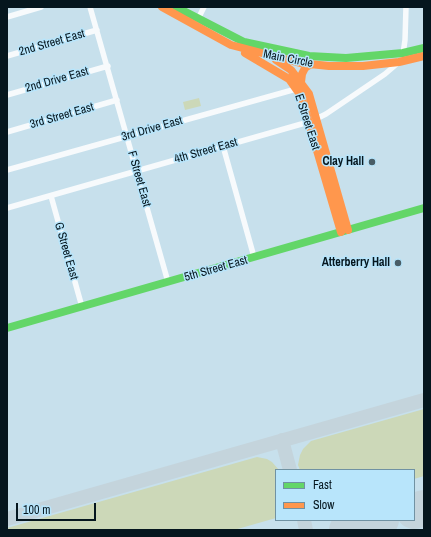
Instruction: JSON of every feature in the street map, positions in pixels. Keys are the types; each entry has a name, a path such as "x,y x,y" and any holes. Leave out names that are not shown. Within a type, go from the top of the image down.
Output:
{"street":[{"path":"7,17 41,7"},
{"name":"F Street East","path":"90,7 108,66 168,282"},
{"name":"Main Circle","path":"162,7 244,42 313,56 398,62 424,48"},
{"name":"Main Circle","path":"176,7 231,45 268,56 330,66 363,66 398,62 424,56"},
{"path":"196,22 204,7"},
{"path":"398,62 405,40 406,7"},
{"name":"2nd Street East","path":"7,56 97,30"},
{"name":"E Street East","path":"244,42 291,70 299,85 302,100 312,121 344,231"},
{"name":"E Street East","path":"231,45 282,74 293,83 299,85"},
{"name":"4th Street East","path":"7,208 312,121 398,62"},
{"path":"299,85 302,74 311,64"},
{"name":"2nd Drive East","path":"7,94 108,66"},
{"name":"3rd Drive East","path":"7,170 299,85"},
{"name":"3rd Street East","path":"7,132 117,100"},
{"path":"223,146 254,257"},
{"name":"G Street East","path":"51,196 82,307"},
{"name":"5th Street East","path":"7,328 424,208"}],"green space":[{"path":"199,98 201,106 185,110 183,102"},
{"path":"424,409 424,476 415,479 415,469 300,469 298,465 300,455 303,449 311,441"},
{"path":"257,457 267,459 278,469 275,469 275,518 234,530 7,530 7,528"}],"taxiway":[{"path":"7,519 424,400"},
{"path":"282,440 290,469"},
{"path":"304,521 306,530"}],"runway":[{"path":"415,511 424,508"},
{"path":"347,530 378,521"}],"traffic: fast":[{"path":"176,7 244,42 309,56 346,58 403,53 424,48"},
{"path":"7,328 424,208"}],"traffic: slow":[{"path":"162,7 231,45 300,63 329,66 363,66 399,62 424,56"},
{"path":"245,53 289,79 301,96 341,232"},
{"path":"276,60 291,70 309,94 348,230"},
{"path":"301,82 302,74 305,68 311,64"}],"place":[{"name":"Clay Hall","path":"372,162"},
{"name":"Atterberry Hall","path":"398,263"}]}
